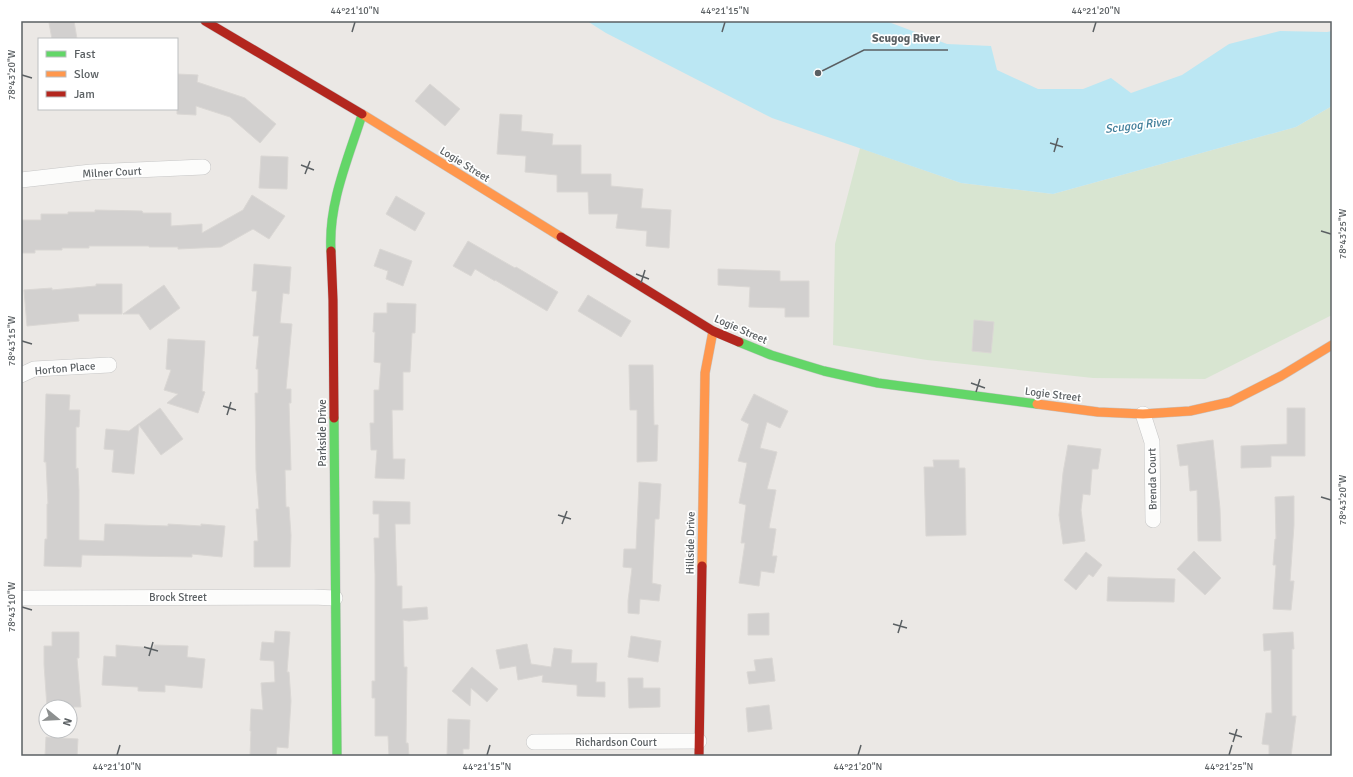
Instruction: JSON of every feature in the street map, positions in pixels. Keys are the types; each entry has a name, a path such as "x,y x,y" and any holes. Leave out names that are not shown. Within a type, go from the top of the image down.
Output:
{"street":[{"name":"Logie Street","path":"204,21 362,115 713,331 771,355 824,371 878,383 1098,412 1143,414 1190,411 1230,402 1281,376 1332,345"},
{"name":"Parkside Drive","path":"337,756 333,300 330,238 336,195 362,115"},
{"name":"Milner Court","path":"21,180 91,172 203,167"},
{"name":"Hillside Drive","path":"699,749 704,373 713,331"},
{"name":"Horton Place","path":"21,375 34,369 109,365"},
{"name":"Brenda Court","path":"1143,414 1152,442 1153,520"},
{"name":"Brock Street","path":"21,598 335,598"},
{"name":"Richardson Court","path":"534,742 699,749"}],"green space":[{"path":"1332,106 1332,315 1205,379 1093,378 927,360 833,345 835,244 860,148 961,183 1053,194 1296,127"}],"water":[{"path":"587,21 886,21 947,44 991,46 997,70 1038,89 1083,89 1111,78 1131,93 1182,75 1229,44 1280,31 1332,31 1332,106 1296,127 1053,194 961,183 772,118 606,33"}],"building":[{"path":"74,21 77,38 52,38 49,23"},
{"path":"178,74 198,75 197,82 245,98 276,124 260,143 230,117 196,106 196,115 177,114"},
{"path":"430,84 460,109 445,126 415,101"},
{"path":"500,114 522,115 521,131 553,134 552,145 581,145 581,174 611,174 611,186 643,189 641,208 671,210 669,248 646,246 647,231 616,228 618,214 589,214 588,192 557,192 557,175 525,172 526,156 497,154"},
{"path":"261,156 288,157 287,189 259,188"},
{"path":"252,195 285,216 269,239 253,229 221,247 178,249 178,247 149,246 89,246 89,248 62,248 62,250 35,250 35,253 21,253 21,220 41,220 41,214 95,212 95,210 171,213 171,226 202,224 202,233 243,210"},
{"path":"396,196 425,213 415,231 386,214"},
{"path":"468,241 558,292 547,311 475,269 471,276 453,266"},
{"path":"380,249 412,261 403,286 386,279 388,271 374,266"},
{"path":"254,264 291,267 289,294 283,293 280,323 292,324 286,389 291,389 291,403 289,403 291,470 285,470 286,507 289,507 291,535 290,567 254,567 254,541 258,541 256,509 259,509 256,470 255,393 258,393 258,369 256,369 259,336 253,336 257,291 252,291"},
{"path":"718,269 780,271 780,281 809,281 809,317 785,317 785,308 749,307 750,287 718,285"},
{"path":"96,284 122,284 122,314 78,314 79,321 27,326 24,290 52,288 52,290 96,286"},
{"path":"164,285 180,308 150,330 139,314 123,314"},
{"path":"588,295 631,321 621,337 578,311"},
{"path":"387,303 416,304 415,333 412,333 410,372 403,372 403,410 392,410 393,459 405,459 404,479 375,478 377,450 371,450 370,423 374,423 374,390 379,390 381,363 374,362 374,313 387,313"},
{"path":"974,320 994,322 991,353 972,351"},
{"path":"168,339 205,341 202,391 205,392 198,413 167,403 178,394 164,390 171,370 166,369"},
{"path":"629,365 653,365 654,425 658,425 657,461 637,462 637,410 630,410"},
{"path":"46,394 70,395 69,410 80,410 79,427 76,427 76,469 78,468 79,491 79,540 104,541 105,524 168,526 168,524 201,526 201,524 225,526 222,557 192,554 192,557 82,555 81,567 44,566 45,539 47,539 48,504 46,462 44,462"},
{"path":"754,394 788,411 780,428 767,422 760,448 777,452 767,489 776,490 769,528 776,529 772,556 777,556 774,573 761,571 759,586 739,583 745,543 741,543 746,505 739,503 747,463 738,461 749,424 741,420"},
{"path":"160,408 183,439 161,455 139,425 134,474 112,472 114,450 104,449 106,429 129,431"},
{"path":"1287,408 1305,408 1305,456 1271,456 1271,467 1241,468 1241,446 1287,444"},
{"path":"1213,440 1220,509 1221,541 1198,541 1197,490 1190,491 1188,465 1180,466 1177,445"},
{"path":"1068,445 1101,449 1098,469 1092,469 1090,495 1083,494 1081,510 1085,541 1063,544 1059,515 1063,473"},
{"path":"933,460 959,460 959,468 965,468 966,535 926,536 924,467 934,467"},
{"path":"639,482 661,484 659,519 655,519 652,583 661,585 659,601 640,599 639,614 628,613 632,568 623,567 624,549 636,549"},
{"path":"1294,496 1294,525 1290,581 1294,581 1291,610 1273,609 1276,565 1273,565 1276,539 1275,497"},
{"path":"373,501 410,502 410,524 395,524 397,586 402,586 402,609 427,607 428,619 409,621 403,620 404,667 407,667 406,743 408,743 409,756 389,756 388,736 375,736 375,698 372,698 372,681 375,681 374,538 379,538 379,514 373,514"},
{"path":"1194,551 1221,578 1205,595 1177,569"},
{"path":"1086,552 1102,565 1093,577 1089,574 1076,590 1064,580"},
{"path":"1108,577 1175,579 1174,602 1107,601"},
{"path":"769,613 769,635 748,635 748,614"},
{"path":"275,631 290,632 287,672 289,672 291,701 288,748 277,747 276,756 250,756 251,709 263,710 261,683 275,682 274,661 260,660 262,642 274,643"},
{"path":"52,632 79,632 79,658 77,658 81,707 78,707 78,699 46,699 44,646 52,646"},
{"path":"1293,632 1294,649 1292,649 1292,716 1296,716 1291,756 1269,756 1269,745 1262,744 1266,713 1272,713 1271,650 1264,651 1263,634"},
{"path":"631,636 661,641 658,662 628,657"},
{"path":"527,644 531,664 551,667 554,648 572,650 571,663 597,663 596,682 605,682 605,697 577,696 577,685 542,682 543,675 518,680 516,666 500,669 496,650"},
{"path":"116,645 154,648 154,645 188,646 187,657 205,659 202,688 165,685 165,692 138,691 138,687 102,685 104,656 116,657"},
{"path":"772,658 775,681 749,684 747,672 756,671 754,660"},
{"path":"472,667 498,689 487,702 471,688 470,706 452,691"},
{"path":"628,678 643,678 643,688 660,688 660,707 629,708"},
{"path":"769,705 772,729 748,732 746,708"},
{"path":"448,719 470,720 469,749 463,749 463,756 447,756"},
{"path":"46,739 78,739 77,756 45,756"}],"traffic: fast":[{"path":"331,251 331,233 336,199 345,165 362,115"},
{"path":"739,342 771,355 824,371 878,383 1037,404"},
{"path":"334,418 337,756"}],"traffic: slow":[{"path":"362,114 561,237"},
{"path":"702,566 705,373 713,331"},
{"path":"1037,404 1098,412 1143,414 1190,411 1230,402 1281,376 1332,345"}],"traffic: jam":[{"path":"205,21 362,114"},
{"path":"561,237 713,331 739,342"},
{"path":"331,251 334,418"},
{"path":"699,756 702,566"}],"place":[{"name":"Scugog River","path":"818,73"}]}
